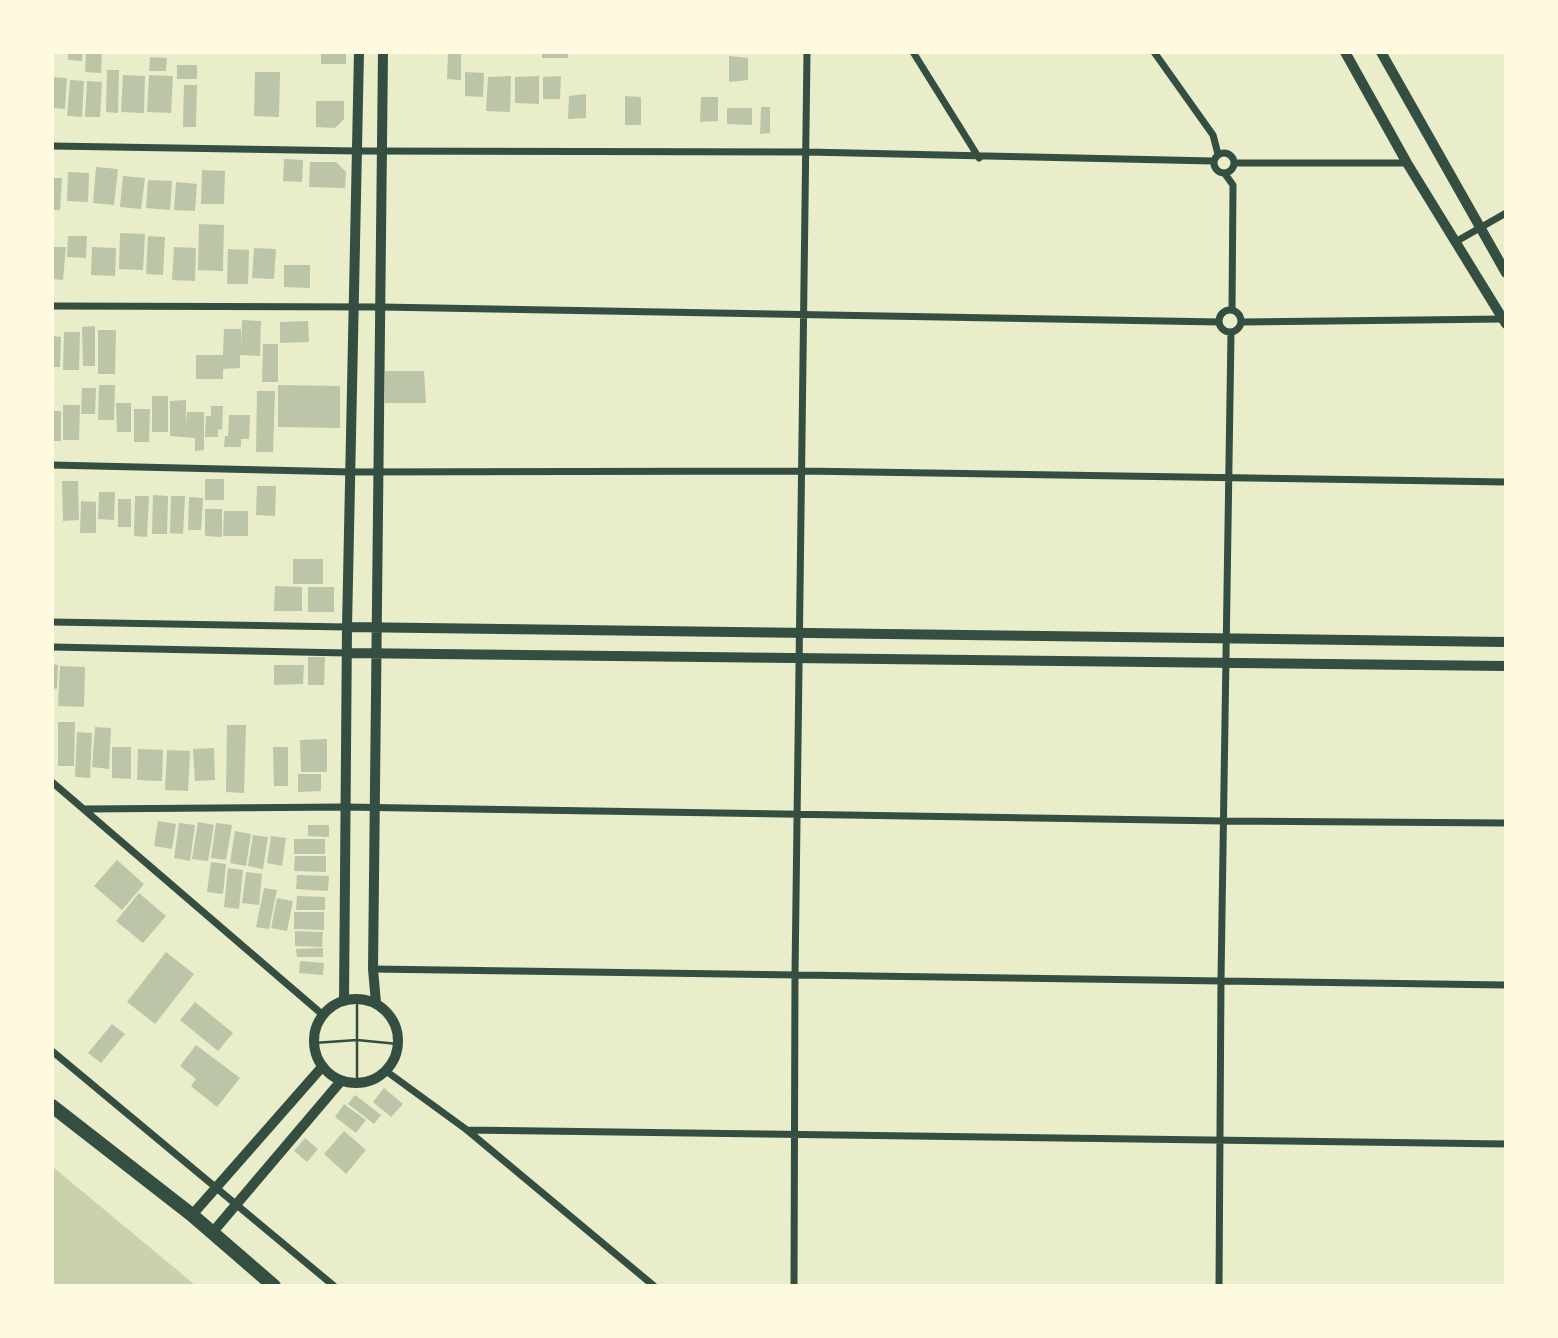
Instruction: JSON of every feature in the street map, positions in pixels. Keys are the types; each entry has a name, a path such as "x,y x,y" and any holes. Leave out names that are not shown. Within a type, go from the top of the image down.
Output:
{"main road":[{"path":"52,1106 192,1214 274,1286"}],"street":[{"path":"344,1000 344,807 359,52"},
{"path":"376,1003 373,969 383,52"},
{"path":"794,1286 795,974 807,52"},
{"path":"913,52 979,158"},
{"path":"1154,52 1213,135 1218,154 1213,162 1215,169 1225,174 1233,185 1232,310"},
{"path":"1345,52 1407,163 1505,320"},
{"path":"1381,52 1506,273"},
{"path":"52,146 357,151 807,152 1213,162"},
{"path":"1218,154 1229,153 1234,163"},
{"path":"1234,163 1407,163"},
{"path":"1225,174 1234,163"},
{"path":"1457,241 1506,212"},
{"path":"52,306 381,307 1219,322"},
{"path":"1219,322 1223,313 1232,310 1239,314 1242,322"},
{"path":"1242,322 1505,320"},
{"path":"1219,322 1223,330 1231,333"},
{"path":"1231,333 1238,329 1242,322"},
{"path":"1219,1286 1231,333"},
{"path":"52,465 351,472 802,471 1228,480 1506,482"},
{"path":"52,622 800,630 1506,642"},
{"path":"52,647 377,654 1506,666"},
{"path":"52,782 323,1015"},
{"path":"86,809 375,807 1506,823"},
{"path":"373,969 1506,985"},
{"path":"356,999 376,1003 393,1020 398,1044 395,1059 386,1071 373,1080 357,1084 341,1081 322,1067 314,1042 323,1015 344,1000 356,999"},
{"path":"52,1051 334,1286"},
{"path":"192,1214 322,1067"},
{"path":"386,1071 467,1130 654,1286"},
{"path":"212,1233 341,1081"},
{"path":"467,1130 1506,1144"}],"path":[{"path":"356,999 357,1084"},
{"path":"314,1042 357,1040 398,1044"}],"green space":[{"path":"53,1167 195,1285 53,1285"}],"building":[{"path":"68,52 83,52 82,61 68,60"},
{"path":"86,52 102,52 101,73 85,72"},
{"path":"321,52 346,52 346,64 321,64"},
{"path":"542,52 568,52 568,58 542,58"},
{"path":"448,54 461,54 461,80 447,79"},
{"path":"729,56 748,58 748,80 729,82"},
{"path":"150,57 167,58 166,71 149,71"},
{"path":"177,65 197,65 197,79 177,79"},
{"path":"107,70 119,70 118,113 106,112"},
{"path":"255,72 280,72 279,117 254,116"},
{"path":"465,72 484,73 483,97 465,96"},
{"path":"123,75 145,76 144,113 121,112"},
{"path":"149,75 173,76 171,113 147,112"},
{"path":"511,76 510,112 486,111 488,77"},
{"path":"539,76 539,104 515,103 515,77"},
{"path":"561,76 560,99 543,99 543,77"},
{"path":"52,77 67,78 65,109 52,108"},
{"path":"70,80 84,81 82,117 67,116"},
{"path":"87,81 102,82 100,117 85,117"},
{"path":"184,85 197,85 196,127 183,127"},
{"path":"586,94 586,118 568,119 569,96"},
{"path":"625,96 641,97 641,125 625,125"},
{"path":"701,97 718,97 718,121 700,122"},
{"path":"316,101 344,101 344,119 335,128 316,127"},
{"path":"761,107 770,107 770,133 760,134"},
{"path":"727,108 752,108 752,125 727,124"},
{"path":"284,159 303,160 302,182 283,181"},
{"path":"310,162 336,162 346,172 345,188 309,187"},
{"path":"96,167 118,169 114,205 93,203"},
{"path":"202,170 225,171 224,204 201,204"},
{"path":"68,172 89,173 88,202 67,201"},
{"path":"123,176 145,178 141,209 120,207"},
{"path":"52,178 62,178 60,210 52,210"},
{"path":"148,180 172,181 170,210 146,208"},
{"path":"176,182 197,184 195,211 174,210"},
{"path":"199,224 224,225 223,271 198,270"},
{"path":"120,233 145,234 143,270 119,269"},
{"path":"68,236 87,236 86,258 67,257"},
{"path":"148,236 165,237 163,275 146,274"},
{"path":"52,247 66,247 63,280 52,279"},
{"path":"92,247 116,248 115,276 91,275"},
{"path":"174,247 196,248 195,281 172,280"},
{"path":"254,248 276,249 274,279 252,278"},
{"path":"228,249 249,250 248,284 227,284"},
{"path":"284,265 310,265 310,288 284,287"},
{"path":"242,320 261,321 260,356 240,355 240,368 223,369 223,379 196,379 196,355 223,355 224,329 241,329 241,352"},
{"path":"308,321 309,342 280,343 280,322"},
{"path":"95,326 95,366 83,366 82,327"},
{"path":"98,330 116,330 115,374 98,374"},
{"path":"64,332 80,332 79,370 63,370"},
{"path":"52,336 61,337 60,367 52,367"},
{"path":"263,344 278,344 278,382 262,382"},
{"path":"385,371 424,371 426,403 385,403"},
{"path":"99,385 115,385 114,420 98,420"},
{"path":"278,385 340,386 340,428 278,427"},
{"path":"82,388 96,388 95,414 81,414"},
{"path":"257,391 275,391 273,452 256,452"},
{"path":"152,396 168,396 168,432 152,432"},
{"path":"186,400 186,426 187,412 204,412 204,450 195,451 195,438 170,436 170,401"},
{"path":"116,403 131,403 131,432 117,432"},
{"path":"63,405 80,405 79,440 63,440"},
{"path":"211,406 223,406 222,430 218,429 218,437 205,437 206,416 211,416"},
{"path":"134,409 150,409 149,442 134,442"},
{"path":"52,411 61,411 61,441 52,441"},
{"path":"229,415 250,415 249,439 241,439 241,447 224,447 225,436 228,436"},
{"path":"205,479 224,479 224,500 205,500"},
{"path":"62,481 78,481 79,520 63,521"},
{"path":"257,486 276,486 275,516 256,515"},
{"path":"99,492 115,492 114,520 98,519"},
{"path":"153,495 168,496 167,534 152,534"},
{"path":"135,496 149,496 147,537 134,536"},
{"path":"171,496 185,496 183,534 170,533"},
{"path":"189,497 203,498 201,530 188,530"},
{"path":"118,499 131,499 131,527 118,527"},
{"path":"81,501 96,502 96,533 80,533"},
{"path":"205,509 222,509 222,537 205,536"},
{"path":"224,511 248,511 248,536 223,536"},
{"path":"293,559 323,559 323,584 293,584"},
{"path":"275,586 302,587 302,611 274,611"},
{"path":"308,587 334,587 334,612 308,612"},
{"path":"308,657 325,657 324,685 308,685"},
{"path":"52,664 58,665 57,689 52,688"},
{"path":"274,665 304,665 303,684 274,685"},
{"path":"60,666 85,667 84,707 58,706"},
{"path":"58,722 75,722 74,766 58,766"},
{"path":"227,725 246,725 244,793 226,792"},
{"path":"95,727 111,728 109,769 92,767"},
{"path":"77,732 92,733 90,778 75,777"},
{"path":"327,739 327,772 301,772 300,740"},
{"path":"112,747 131,747 131,779 112,778"},
{"path":"273,747 288,747 288,786 274,786"},
{"path":"214,748 215,780 195,781 193,749"},
{"path":"138,749 163,750 162,781 137,780"},
{"path":"167,750 190,751 188,791 165,790"},
{"path":"298,774 321,774 321,791 298,792"},
{"path":"158,821 176,824 172,849 154,846"},
{"path":"198,822 214,825 208,861 192,859"},
{"path":"179,823 195,825 190,861 174,858"},
{"path":"216,823 232,825 226,860 211,858"},
{"path":"308,825 329,825 329,837 308,836"},
{"path":"235,831 251,834 246,866 230,863"},
{"path":"253,835 268,837 263,869 248,866"},
{"path":"271,836 286,838 282,866 267,863"},
{"path":"294,839 325,839 325,854 294,854"},
{"path":"295,856 326,856 326,872 294,871"},
{"path":"117,860 144,884 122,910 94,886"},
{"path":"211,862 226,864 223,894 207,892"},
{"path":"228,868 243,870 239,909 224,907"},
{"path":"246,872 262,874 259,905 242,903"},
{"path":"297,875 329,876 328,891 296,889"},
{"path":"264,888 277,890 269,929 256,927"},
{"path":"139,893 166,916 143,943 116,921"},
{"path":"297,896 325,897 325,910 296,910"},
{"path":"277,898 293,901 287,931 271,928"},
{"path":"294,912 324,912 324,930 294,929"},
{"path":"295,931 323,932 322,947 295,946"},
{"path":"323,948 323,957 297,957 296,949"},
{"path":"166,952 194,974 155,1024 127,1002"},
{"path":"300,961 324,963 323,975 299,973"},
{"path":"195,1002 233,1033 218,1051 180,1020"},
{"path":"112,1024 125,1034 101,1063 88,1053"},
{"path":"196,1045 240,1078 217,1107 191,1086 196,1079 180,1066"},
{"path":"384,1088 403,1104 391,1117 373,1102"},
{"path":"355,1095 381,1115 374,1124 348,1104"},
{"path":"344,1104 366,1120 356,1133 335,1117"},
{"path":"344,1131 366,1150 346,1174 324,1154"},
{"path":"305,1138 318,1149 307,1162 294,1151"}]}
